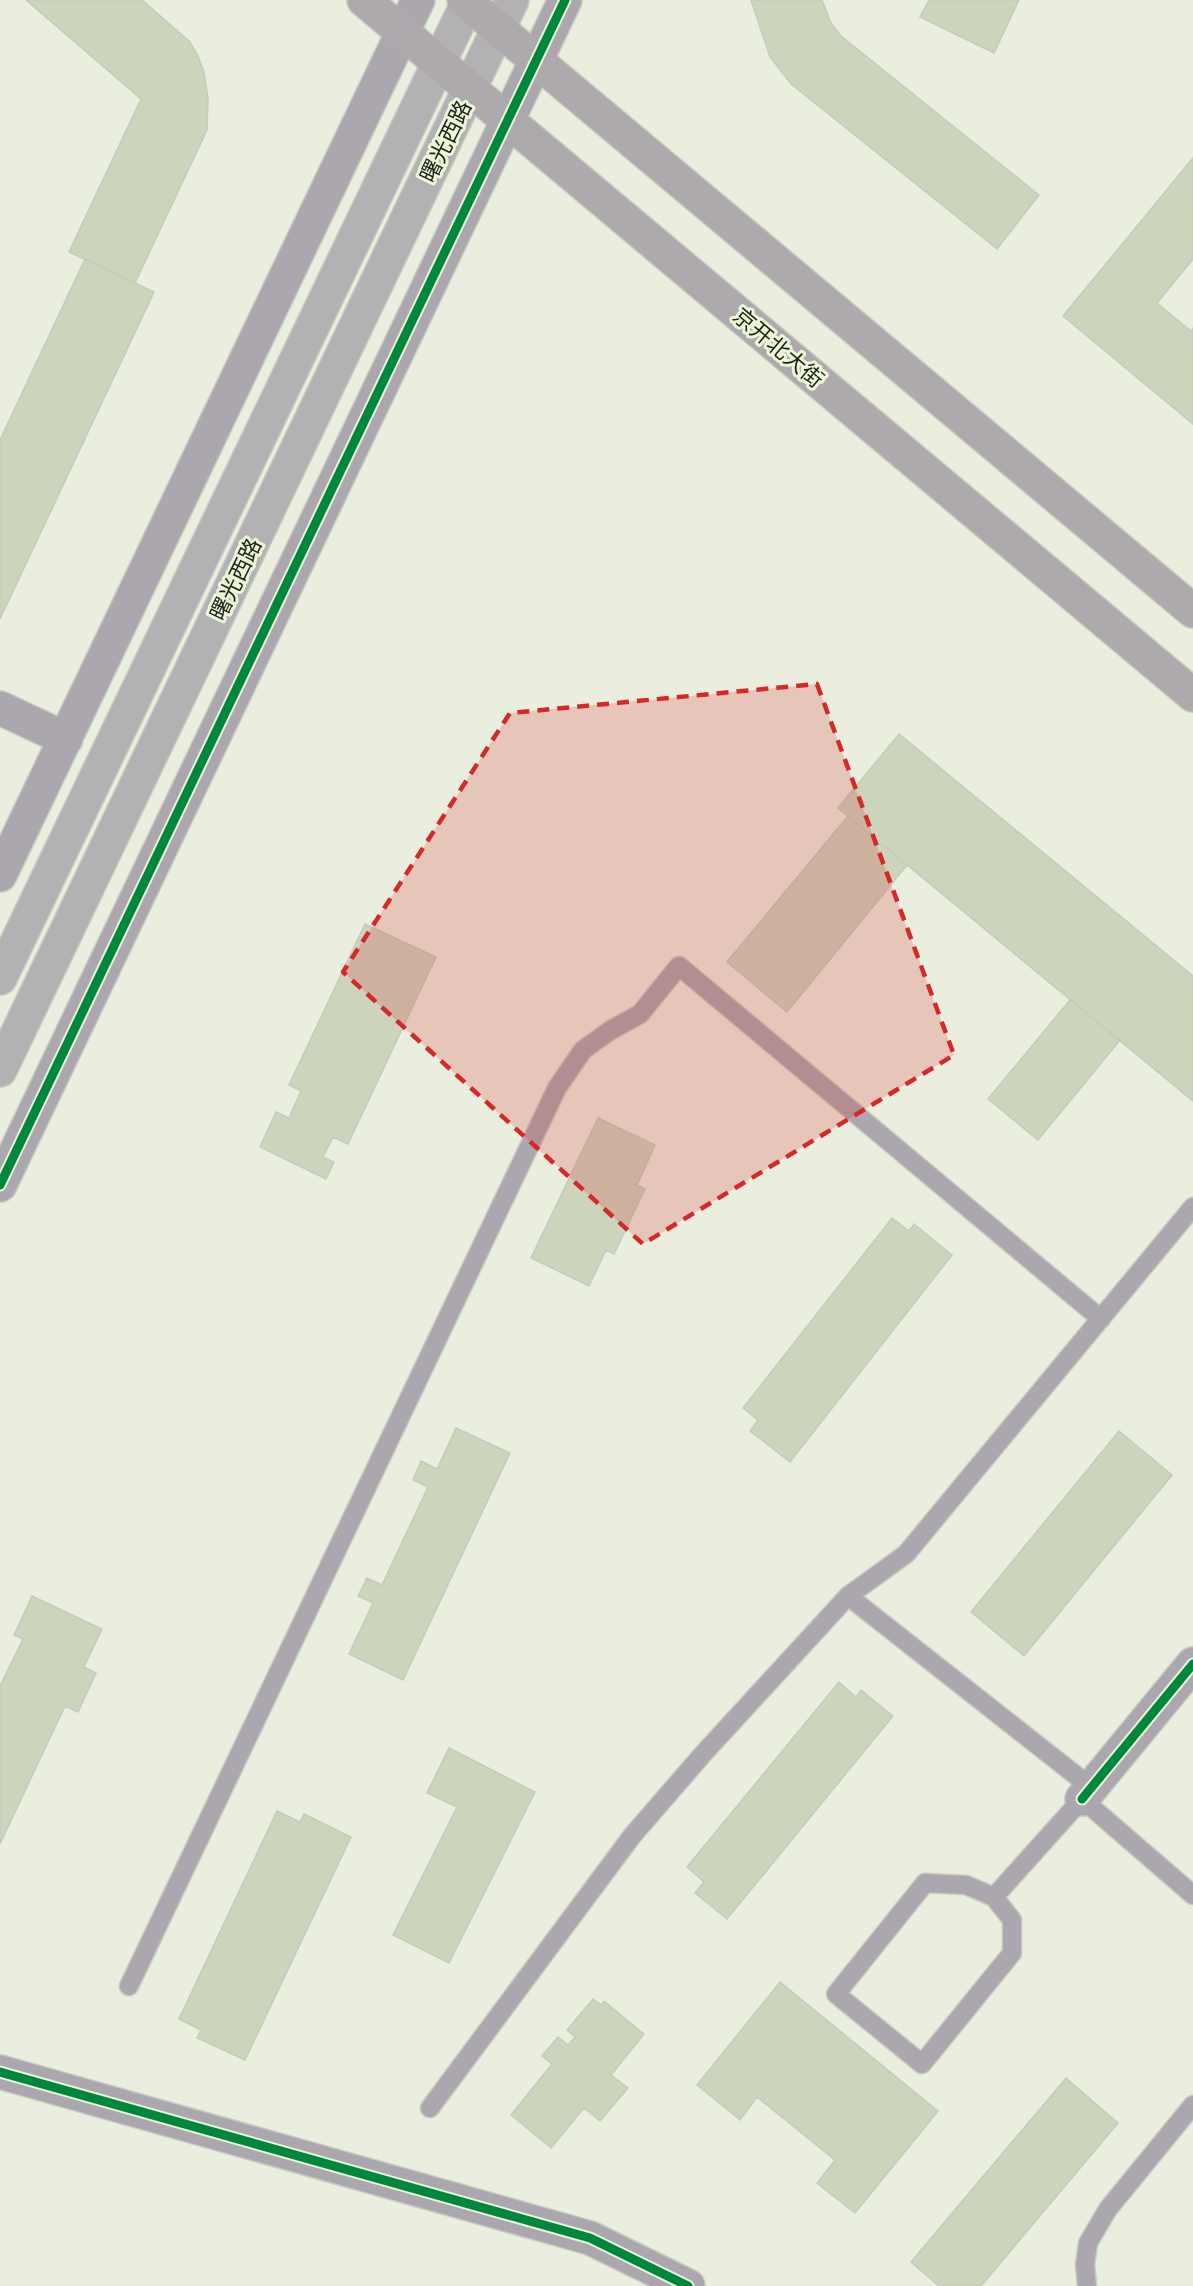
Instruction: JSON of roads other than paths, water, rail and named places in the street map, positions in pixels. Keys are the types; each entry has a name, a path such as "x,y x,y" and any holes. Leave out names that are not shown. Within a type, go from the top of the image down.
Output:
{"main road":[{"name":"京开北大街","path":"364,0 1193,695"},
{"name":"曙光西路","path":"0,1070 512,0"},
{"name":"曙光西路","path":"0,978 467,1"},
{"path":"467,1 1193,611"}],"street":[{"path":"0,875 418,0"},
{"path":"0,1185 565,0"},
{"path":"0,708 66,739"},
{"path":"1087,1793 1193,1664"},
{"path":"0,2072 590,2238 688,2286"}],"lane":[{"path":"129,1986 557,1088 583,1050 611,1030 640,1014 679,966 1101,1319"},
{"path":"430,2108 632,1836 703,1754 848,1596 906,1554 1193,1207"},
{"path":"848,1596 1087,1793 1193,1895"},
{"path":"994,1897 1087,1793"},
{"path":"926,1883 966,1885 994,1897 1012,1920 1012,1953 922,2064 836,1994 926,1883"},
{"path":"1087,2286 1085,2265 1088,2244 1108,2209 1193,2105"}]}
